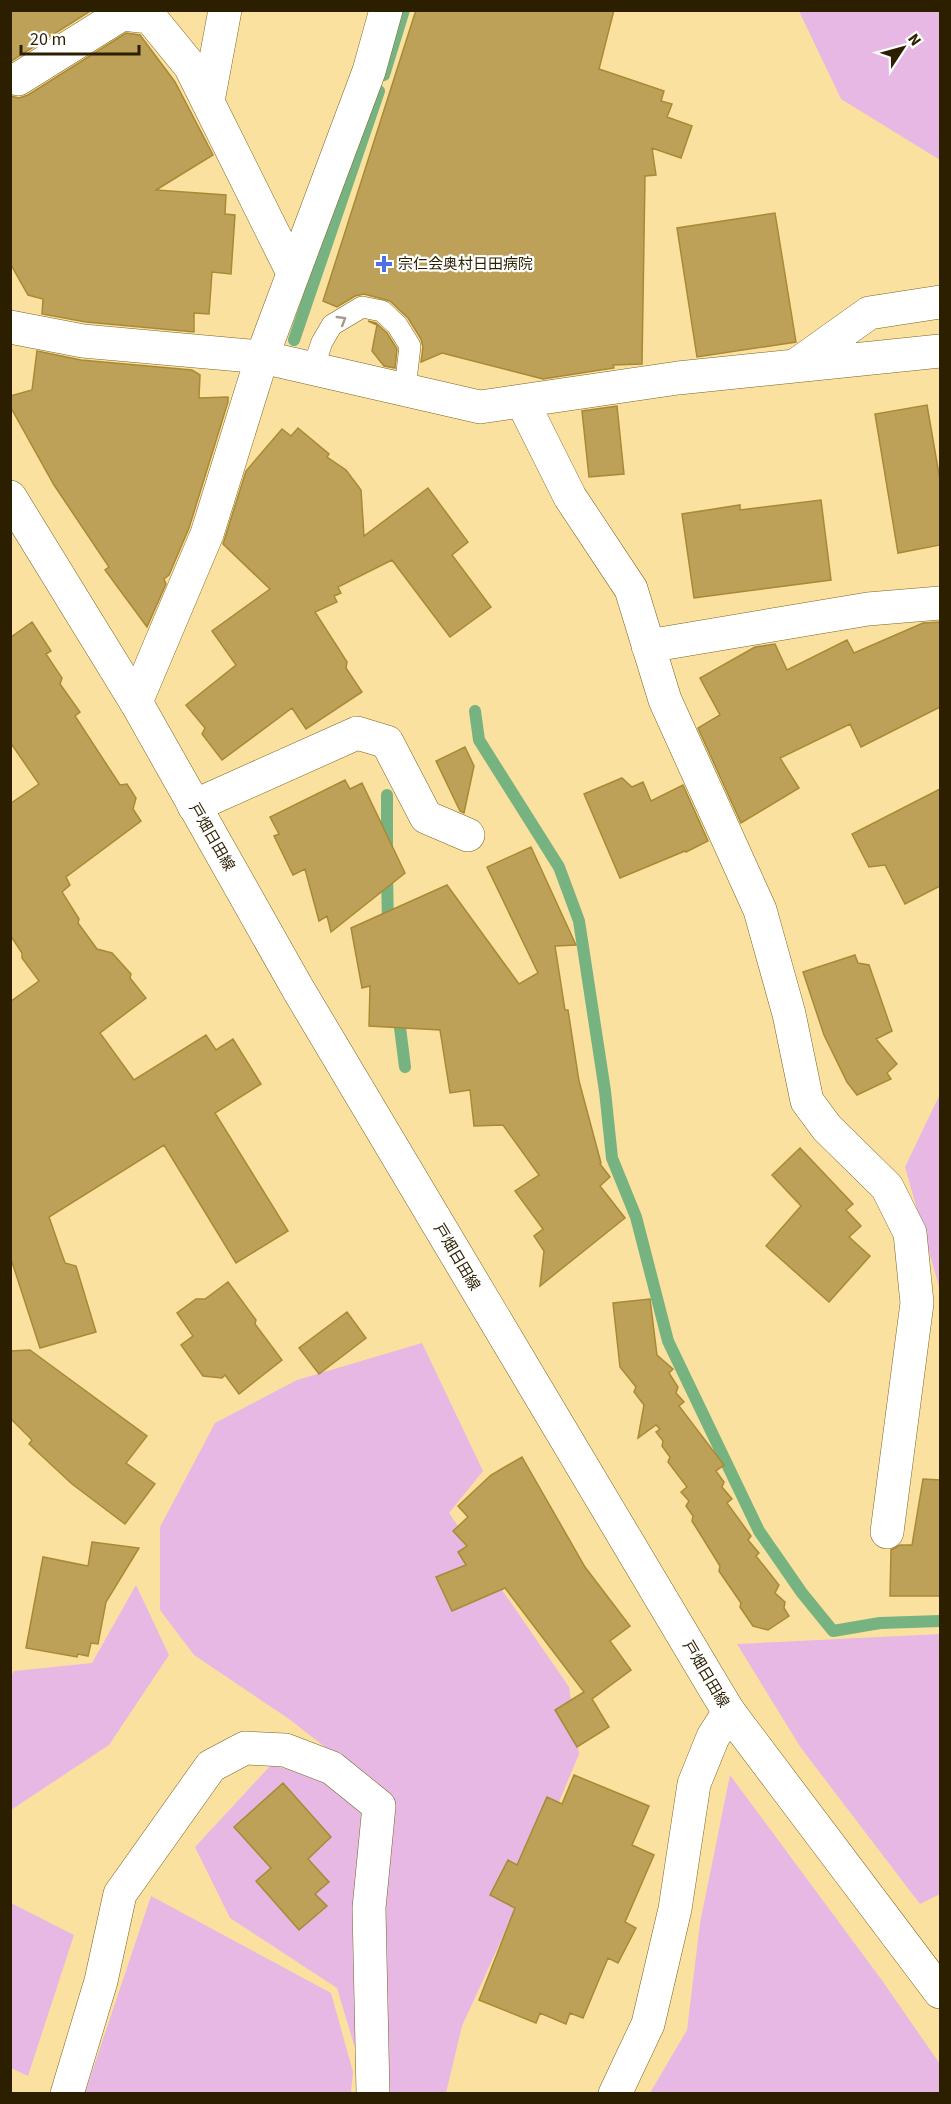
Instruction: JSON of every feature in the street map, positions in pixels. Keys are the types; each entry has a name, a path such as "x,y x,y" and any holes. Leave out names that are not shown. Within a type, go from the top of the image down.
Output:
{"street":[{"path":"208,101 225,10"},
{"path":"136,702 207,534 262,357 369,72 386,10"},
{"path":"18,79 122,14 150,17 190,66 293,273"},
{"path":"798,364 869,313 940,302"},
{"path":"10,327 83,341 262,357 480,407 678,378 940,351"},
{"path":"522,401 570,497 631,589 665,700 760,910 789,1014 807,1101 827,1128 887,1187 910,1233 918,1303 887,1532"},
{"name":"戸畑日田線","path":"10,497 136,702 298,989 729,1712 940,1992"},
{"path":"648,646 868,609 940,603"},
{"path":"194,806 357,732 387,742 426,817 468,835"},
{"path":"615,2094 648,2024 675,1909 694,1784 713,1737 729,1712"},
{"path":"67,2094 100,1981 120,1894 211,1766 246,1748 285,1750 332,1768 379,1806 369,1908 373,2094"}],"lane":[{"path":"313,368 322,342 332,325 362,307 382,311 397,325 410,346 405,389"}],"shaded area":[{"path":"799,11 940,11 940,160 841,99"},
{"path":"940,1094 940,1290 905,1167"},
{"path":"422,1343 483,1471 449,1513 569,1687 579,1754 504,1934 462,2026 446,2093 358,2093 360,2065 337,1988 230,1918 195,1847 271,1765 387,1795 289,1719 194,1655 160,1610 160,1527 215,1423 297,1380"},
{"path":"136,1585 169,1655 109,1745 11,1810 10,1679 14,1671 92,1663"},
{"path":"940,1634 940,1894 920,1904 801,1748 737,1644"},
{"path":"730,1775 881,1979 940,2064 940,2093 650,2093 687,2030 700,1923"},
{"path":"151,1896 331,1993 353,2072 351,2093 85,2093"},
{"path":"11,1903 74,1935 28,2076 11,2068"}],"building":[{"path":"10,10 92,10 10,62"},
{"path":"416,10 614,10 599,69 664,91 661,101 672,104 667,117 692,126 681,158 652,148 656,175 645,176 642,364 613,365 614,368 543,379 442,353 421,362 423,347 421,339 408,318 390,301 364,294 355,296 337,307 323,301"},
{"path":"126,33 140,35 175,82 213,155 156,190 226,195 225,214 235,215 231,274 212,272 209,314 194,313 194,332 86,322 42,314 43,299 28,295 10,263 10,96 19,98 28,95"},
{"path":"775,213 796,342 697,357 677,228"},
{"path":"368,321 376,323 387,333 397,349 395,368 384,366 372,351 377,325"},
{"path":"37,351 81,360 192,370 200,375 199,398 228,397 189,528 169,575 164,579 166,584 147,627 105,570 109,567 54,485 10,406 10,396 32,390"},
{"path":"927,405 940,480 940,545 898,553 875,414"},
{"path":"617,406 624,474 589,477 582,411"},
{"path":"298,428 329,454 327,457 346,470 361,490 364,536 428,488 468,542 452,555 491,607 450,637 392,560 338,587 341,593 334,596 337,602 315,612 347,662 346,668 362,692 306,729 292,708 222,760 202,734 205,728 186,705 236,665 212,631 270,589 223,544 246,471 282,429 291,436"},
{"path":"821,500 831,580 694,598 682,514 740,505 740,510"},
{"path":"32,622 51,651 46,654 62,678 60,684 80,712 75,716 120,785 127,784 136,798 133,809 141,821 66,877 70,885 62,892 79,919 78,923 97,949 112,953 131,974 130,978 146,998 100,1033 134,1080 206,1035 216,1050 233,1039 261,1084 215,1113 288,1231 236,1263 164,1145 49,1217 65,1263 76,1266 96,1332 40,1348 10,1256 10,1002 39,981 22,958 22,953 10,931 10,804 39,784 10,742 10,638"},
{"path":"940,622 940,707 861,747 850,724 780,758 799,788 741,823 698,728 720,715 700,678 755,647 775,644 787,670 847,640 854,653 923,623"},
{"path":"465,747 474,766 464,813 460,811 436,761"},
{"path":"622,778 632,787 643,782 651,801 683,785 708,841 620,878 584,794"},
{"path":"345,780 350,789 362,783 405,873 331,932 327,916 319,921 305,869 293,875 274,836 279,834 270,817"},
{"path":"940,789 940,886 905,904 885,865 869,867 852,834"},
{"path":"531,847 576,945 555,946 565,1010 568,1010 579,1081 600,1164 610,1177 600,1186 625,1218 540,1286 544,1251 534,1236 543,1229 515,1191 539,1175 503,1125 474,1126 470,1090 450,1093 440,1030 369,1026 370,986 362,988 351,928 447,885 519,984 538,973 487,867"},
{"path":"855,955 858,963 869,965 892,1031 876,1039 897,1064 887,1073 891,1079 857,1095 847,1082 824,1035 803,972"},
{"path":"800,1148 853,1204 846,1210 861,1226 849,1237 870,1256 829,1302 766,1246 801,1206 772,1175"},
{"path":"228,1282 282,1360 239,1394 225,1375 222,1378 203,1376 181,1345 193,1336 177,1313 196,1299 205,1299"},
{"path":"650,1299 657,1355 673,1369 669,1373 678,1387 676,1393 684,1402 679,1406 724,1465 716,1471 724,1482 722,1487 732,1499 727,1503 751,1536 748,1540 759,1553 756,1556 779,1585 775,1593 785,1602 784,1608 789,1616 768,1630 753,1626 692,1521 693,1516 686,1506 689,1501 681,1492 687,1487 668,1462 670,1457 656,1432 660,1429 656,1425 638,1438 644,1405 634,1392 636,1387 620,1367 613,1303"},
{"path":"347,1312 366,1338 319,1374 299,1348"},
{"path":"30,1350 147,1436 126,1463 155,1484 125,1524 72,1484 29,1444 32,1440 10,1418 10,1351"},
{"path":"522,1457 585,1567 630,1626 610,1641 631,1670 592,1699 609,1727 577,1747 555,1710 584,1692 505,1588 452,1611 436,1577 466,1565 458,1552 467,1546 453,1531 468,1517 458,1506 491,1475"},
{"path":"923,1479 940,1480 940,1596 890,1596 891,1550 900,1545 912,1545"},
{"path":"92,1542 139,1548 106,1602 98,1644 91,1643 88,1656 78,1654 77,1657 26,1648 43,1557 88,1566"},
{"path":"574,1775 649,1806 632,1845 654,1855 625,1922 636,1928 618,1963 608,1958 583,2018 570,2013 566,2024 540,2013 536,2023 479,2000 515,1908 490,1895 508,1860 517,1865 547,1797 562,1804"},
{"path":"283,1783 331,1837 308,1859 329,1882 315,1894 327,1906 299,1930 256,1881 271,1868 234,1827"}],"waterway":[{"path":"384,75 404,10"},
{"path":"294,340 379,91"},
{"path":"475,711 479,740 559,867 579,921 605,1091 612,1158 636,1217 668,1341 759,1531 802,1593 833,1631 880,1623 940,1621"},
{"path":"387,795 387,851"},
{"path":"387,871 388,926"},
{"path":"398,1012 405,1067"}],"place":[{"name":"宗仁会奥村日田病院","path":"384,264"}]}
